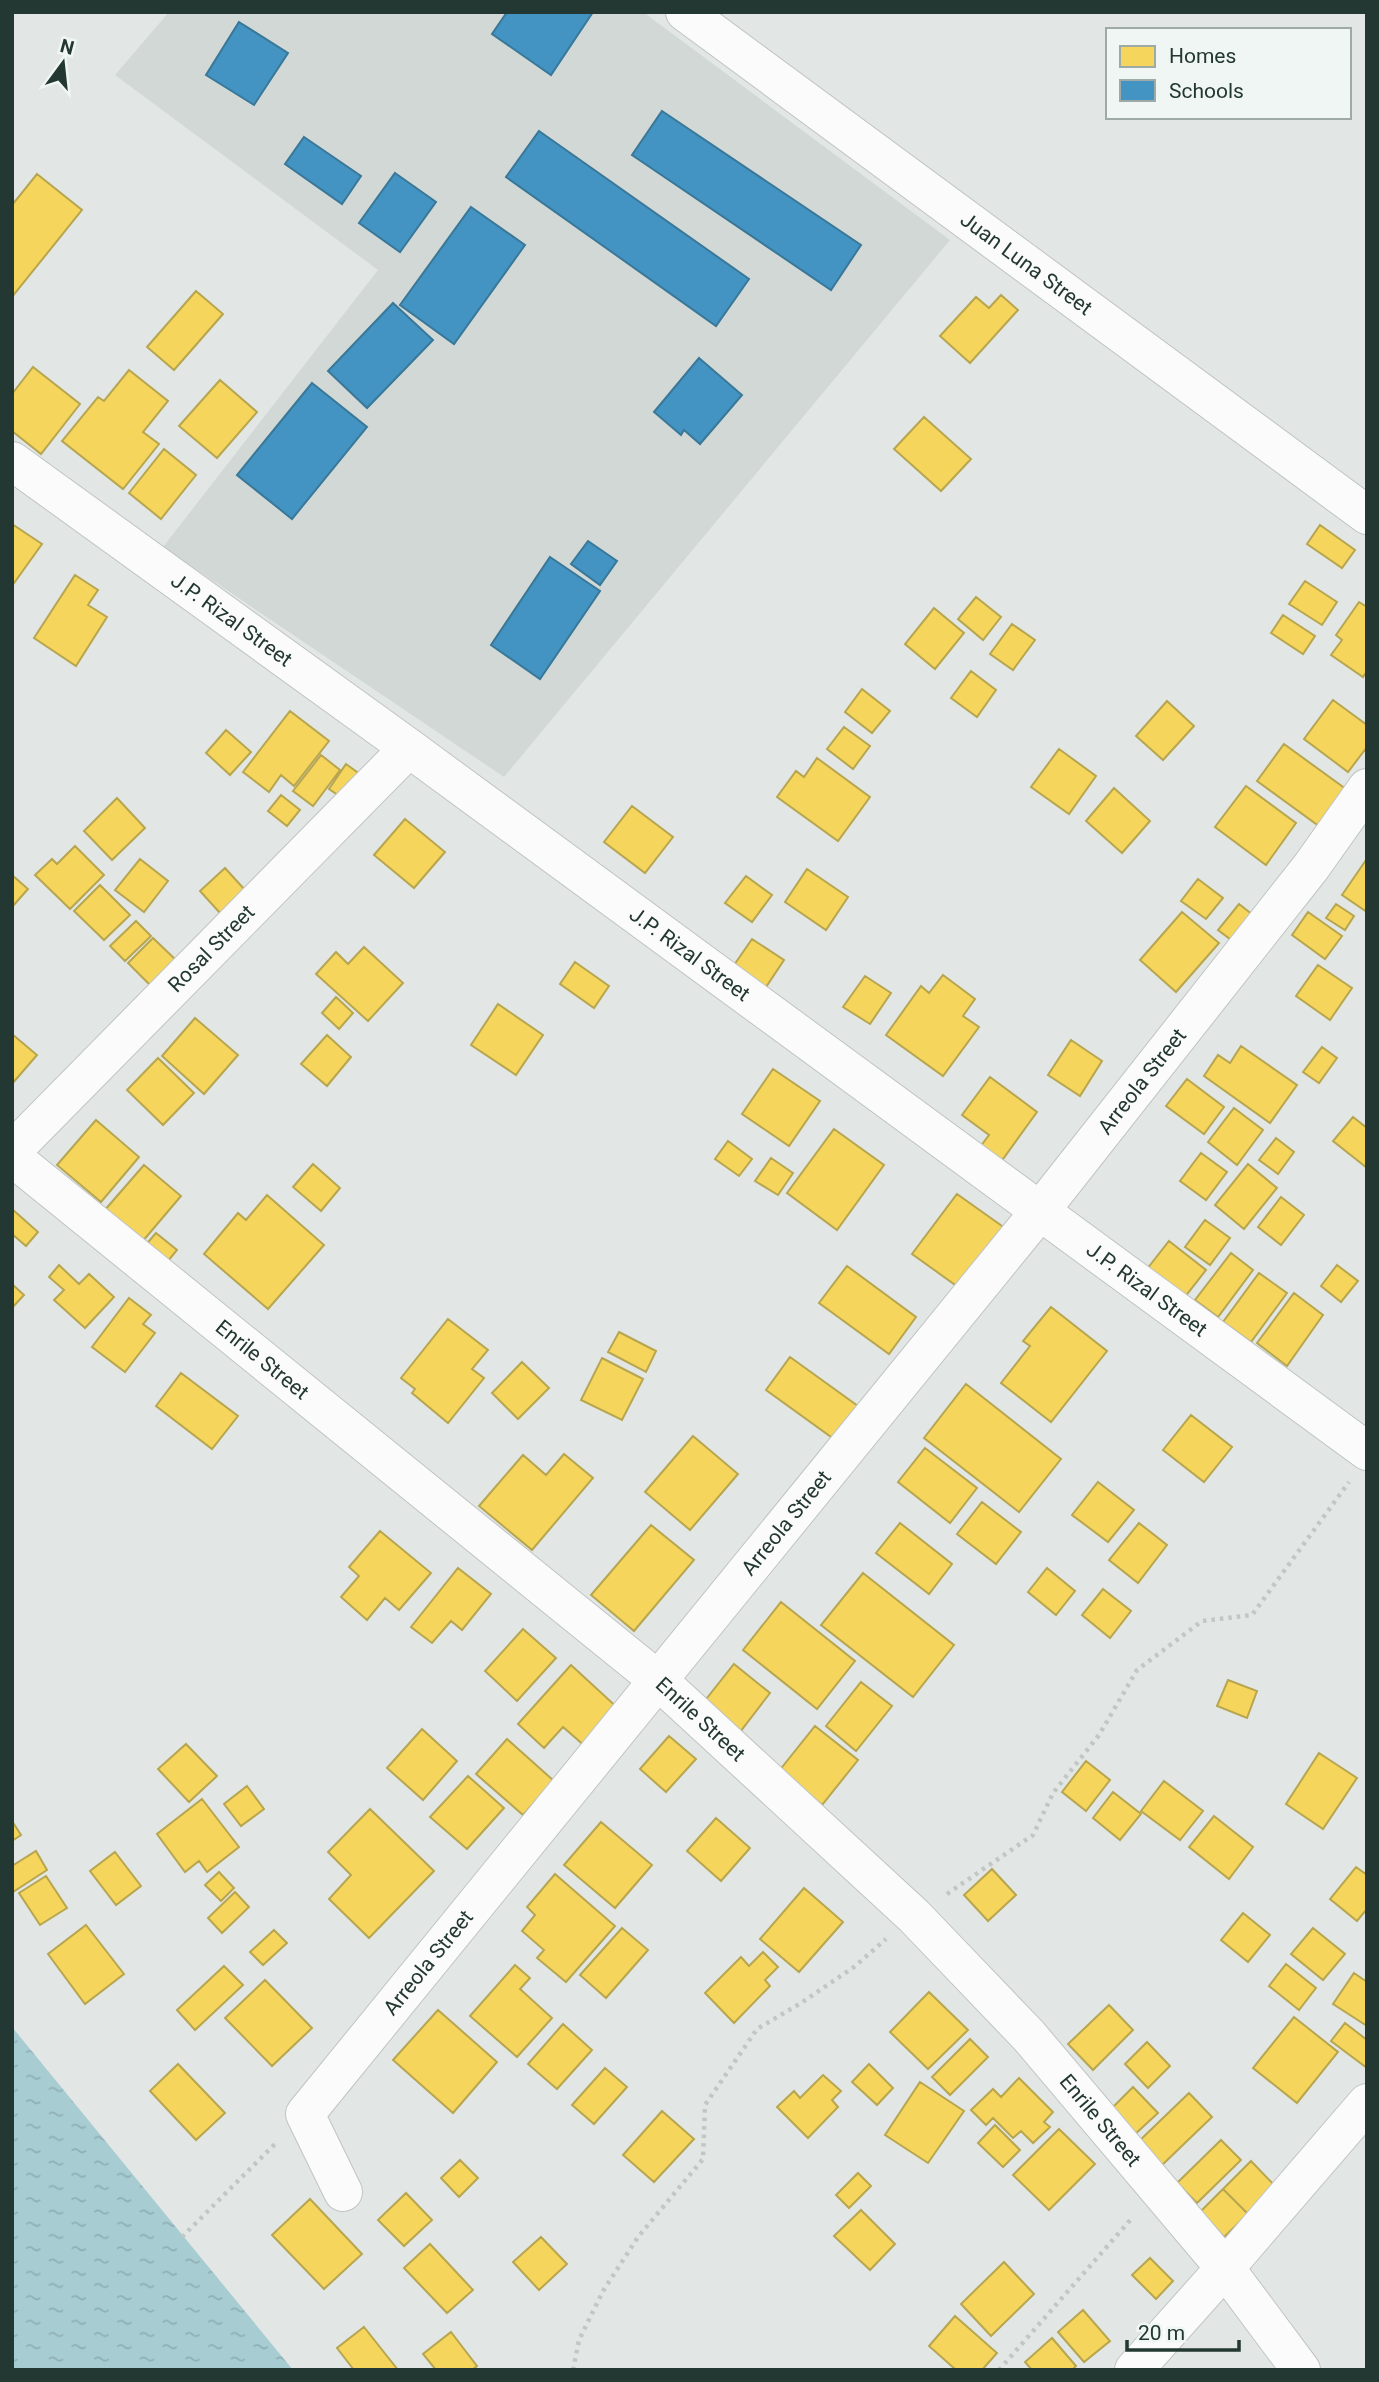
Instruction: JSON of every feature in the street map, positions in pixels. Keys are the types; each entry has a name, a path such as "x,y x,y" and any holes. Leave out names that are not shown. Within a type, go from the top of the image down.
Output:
{"street":[{"name":"Juan Luna Street","path":"685,12 1367,514"},
{"name":"J.P. Rizal Street","path":"12,461 409,748 1367,1451"},
{"name":"Rosal Street","path":"12,1151 409,748"},
{"name":"Arreola Street","path":"305,2114 1040,1211 1311,867 1367,788"},
{"name":"Enrile Street","path":"12,1157 659,1681 914,1916 1029,2036 1225,2268 1301,2370"},
{"path":"1133,2370 1367,2103"},
{"path":"305,2114 343,2192"}],"path":[{"path":"182,2237 305,2114"},
{"path":"999,2370 1158,2188"}],"shaded area":[{"path":"169,12 643,12 950,240 504,777 163,547 378,270 115,75"}],"water":[{"path":"12,2027 293,2370 12,2370"}],"building: Homes":[{"path":"37,174 82,210 12,297 12,205"},
{"path":"196,291 223,314 174,370 147,347"},
{"path":"1001,295 1018,310 970,363 940,336 976,297 989,308"},
{"path":"33,367 80,404 41,454 12,431 12,394"},
{"path":"129,370 168,401 143,432 159,444 123,489 62,441 98,397 104,401"},
{"path":"220,380 257,412 217,458 179,426"},
{"path":"924,417 971,459 941,491 894,449"},
{"path":"164,449 196,475 161,519 129,493"},
{"path":"12,524 42,544 12,586"},
{"path":"1320,525 1355,550 1342,568 1307,544"},
{"path":"75,575 98,590 88,605 107,617 76,666 34,638"},
{"path":"1305,581 1337,602 1322,625 1289,604"},
{"path":"976,597 1001,617 983,640 958,619"},
{"path":"1359,602 1367,607 1367,671 1363,677 1331,655 1342,640 1336,635"},
{"path":"934,608 964,633 935,669 905,644"},
{"path":"1283,615 1315,636 1303,654 1271,633"},
{"path":"1012,624 1035,640 1013,670 990,654"},
{"path":"971,671 996,690 977,717 951,698"},
{"path":"862,689 890,711 872,733 845,712"},
{"path":"1333,700 1367,725 1367,747 1348,772 1304,739"},
{"path":"1167,701 1194,726 1163,760 1136,736"},
{"path":"290,711 329,741 294,786 281,775 269,792 243,772"},
{"path":"844,727 870,746 853,769 827,749"},
{"path":"226,730 251,752 230,775 206,753"},
{"path":"1284,744 1350,792 1323,829 1257,781"},
{"path":"1059,749 1096,776 1069,814 1031,787"},
{"path":"321,755 340,770 313,806 293,791"},
{"path":"817,758 870,797 838,841 777,797 796,771 804,777"},
{"path":"346,764 368,780 351,804 329,789"},
{"path":"1246,786 1296,823 1266,865 1215,827"},
{"path":"1114,788 1150,821 1122,853 1086,821"},
{"path":"281,795 300,810 287,826 268,811"},
{"path":"117,798 145,828 112,860 84,831"},
{"path":"632,806 673,837 645,873 604,842"},
{"path":"405,819 445,852 414,888 374,855"},
{"path":"75,846 104,875 70,909 35,875 52,859 57,864"},
{"path":"140,859 168,881 144,912 115,890"},
{"path":"1367,861 1367,912 1342,895"},
{"path":"225,868 255,901 230,924 200,891"},
{"path":"807,869 848,897 826,930 785,902"},
{"path":"12,875 28,889 12,907"},
{"path":"746,876 772,895 752,922 725,903"},
{"path":"1198,879 1223,898 1206,919 1181,901"},
{"path":"100,885 130,915 104,940 74,911"},
{"path":"1239,904 1258,919 1238,945 1218,930"},
{"path":"1336,904 1354,916 1345,930 1326,918"},
{"path":"1182,912 1219,943 1176,992 1140,960"},
{"path":"1308,912 1342,936 1325,959 1292,935"},
{"path":"136,921 151,936 125,961 110,946"},
{"path":"153,938 178,962 152,987 128,963"},
{"path":"752,939 784,960 764,990 732,968"},
{"path":"364,947 403,983 368,1021 316,974 336,952 348,964"},
{"path":"575,962 609,986 594,1008 560,984"},
{"path":"1318,965 1352,988 1330,1020 1296,996"},
{"path":"943,975 975,999 963,1016 979,1027 943,1076 886,1035 921,986 929,993"},
{"path":"865,976 891,993 870,1024 843,1007"},
{"path":"336,997 353,1013 339,1029 322,1013"},
{"path":"498,1004 543,1035 516,1075 471,1045"},
{"path":"195,1018 238,1055 204,1094 162,1056"},
{"path":"12,1034 37,1055 12,1084"},
{"path":"327,1035 351,1057 327,1086 301,1064"},
{"path":"1071,1040 1102,1061 1080,1096 1048,1075"},
{"path":"1241,1046 1297,1085 1270,1123 1204,1076 1218,1055 1230,1063"},
{"path":"1322,1047 1337,1058 1319,1083 1303,1072"},
{"path":"158,1058 194,1093 163,1125 127,1090"},
{"path":"773,1069 820,1101 789,1146 742,1114"},
{"path":"990,1077 1037,1112 998,1166 977,1151 989,1135 962,1115"},
{"path":"1187,1079 1224,1107 1204,1134 1166,1106"},
{"path":"1234,1108 1263,1130 1237,1165 1208,1142"},
{"path":"1353,1117 1367,1128 1367,1168 1333,1141"},
{"path":"96,1120 139,1157 101,1202 57,1165"},
{"path":"834,1129 884,1165 837,1230 787,1193"},
{"path":"1276,1138 1294,1152 1278,1174 1259,1160"},
{"path":"728,1141 752,1159 739,1176 715,1159"},
{"path":"1201,1153 1227,1172 1206,1200 1180,1181"},
{"path":"771,1158 793,1173 778,1195 755,1181"},
{"path":"313,1164 340,1188 321,1211 293,1187"},
{"path":"1248,1164 1277,1188 1244,1229 1215,1205"},
{"path":"144,1165 181,1196 142,1242 104,1211"},
{"path":"957,1194 1009,1231 965,1292 912,1254"},
{"path":"267,1195 324,1245 268,1309 204,1254 238,1213 246,1220"},
{"path":"1281,1197 1304,1215 1281,1245 1258,1227"},
{"path":"12,1209 38,1232 26,1246 12,1234"},
{"path":"1205,1220 1230,1238 1210,1265 1185,1247"},
{"path":"156,1233 177,1250 164,1266 143,1248"},
{"path":"1169,1241 1206,1270 1184,1298 1147,1269"},
{"path":"1231,1253 1253,1270 1218,1317 1195,1300"},
{"path":"59,1265 79,1284 89,1274 114,1297 85,1328 54,1300 64,1290 49,1277"},
{"path":"1337,1265 1358,1281 1341,1302 1321,1286"},
{"path":"847,1266 916,1317 889,1354 819,1303"},
{"path":"1259,1273 1287,1293 1251,1342 1223,1322"},
{"path":"12,1284 24,1295 12,1308"},
{"path":"1294,1293 1323,1315 1287,1366 1257,1343"},
{"path":"129,1298 151,1315 143,1324 155,1333 125,1372 92,1347"},
{"path":"1051,1307 1107,1351 1051,1422 1001,1383 1030,1346 1023,1341"},
{"path":"448,1319 488,1350 472,1369 484,1378 448,1423 412,1393 415,1389 401,1378"},
{"path":"619,1332 656,1351 646,1372 608,1352"},
{"path":"790,1357 869,1414 845,1447 766,1390"},
{"path":"602,1358 643,1379 622,1420 581,1400"},
{"path":"522,1362 549,1388 518,1419 492,1393"},
{"path":"181,1373 238,1416 212,1449 156,1406"},
{"path":"966,1384 1061,1459 1019,1512 924,1438"},
{"path":"1191,1415 1232,1447 1204,1482 1163,1450"},
{"path":"693,1436 738,1474 690,1530 645,1492"},
{"path":"925,1448 977,1488 950,1523 898,1482"},
{"path":"564,1454 593,1478 532,1550 479,1506 523,1455 546,1475"},
{"path":"1098,1482 1134,1510 1108,1542 1072,1515"},
{"path":"982,1502 1021,1532 996,1564 957,1534"},
{"path":"900,1523 952,1564 929,1594 876,1553"},
{"path":"1139,1523 1167,1545 1138,1583 1109,1560"},
{"path":"651,1525 694,1560 634,1631 591,1595"},
{"path":"380,1531 431,1573 399,1610 385,1598 367,1620 341,1597 359,1576 349,1567"},
{"path":"458,1568 491,1594 462,1630 451,1621 432,1643 411,1627"},
{"path":"1047,1568 1075,1591 1056,1615 1028,1592"},
{"path":"863,1573 954,1645 913,1697 821,1625"},
{"path":"1103,1589 1131,1611 1110,1638 1082,1615"},
{"path":"781,1602 855,1661 817,1709 743,1650"},
{"path":"523,1629 556,1658 517,1701 485,1671"},
{"path":"734,1664 770,1693 740,1732 703,1703"},
{"path":"571,1665 621,1711 587,1748 563,1727 544,1748 518,1724"},
{"path":"1228,1680 1257,1691 1247,1718 1217,1706"},
{"path":"861,1682 892,1706 856,1751 826,1726"},
{"path":"815,1726 858,1760 822,1805 779,1771"},
{"path":"422,1729 457,1761 423,1800 387,1768"},
{"path":"669,1736 696,1759 666,1792 640,1769"},
{"path":"507,1739 554,1781 523,1815 476,1774"},
{"path":"186,1744 217,1776 189,1802 158,1769"},
{"path":"1319,1753 1357,1778 1323,1829 1286,1804"},
{"path":"1086,1761 1110,1780 1086,1811 1062,1792"},
{"path":"468,1776 504,1808 467,1849 430,1817"},
{"path":"1164,1781 1203,1811 1180,1840 1141,1811"},
{"path":"247,1786 264,1809 241,1826 224,1804"},
{"path":"1113,1792 1141,1814 1120,1840 1093,1818"},
{"path":"202,1799 239,1847 207,1872 199,1861 185,1872 157,1834"},
{"path":"370,1809 434,1871 369,1938 329,1899 351,1875 328,1852"},
{"path":"1214,1816 1253,1847 1229,1879 1189,1847"},
{"path":"716,1818 750,1848 721,1881 687,1851"},
{"path":"12,1821 21,1835 12,1841"},
{"path":"601,1822 652,1865 615,1908 564,1865"},
{"path":"36,1851 47,1870 13,1892 12,1866"},
{"path":"115,1852 141,1886 116,1905 90,1871"},
{"path":"1356,1867 1367,1875 1367,1909 1357,1921 1330,1899"},
{"path":"992,1869 1016,1895 988,1921 964,1895"},
{"path":"219,1872 234,1888 221,1901 205,1885"},
{"path":"555,1874 615,1926 566,1982 537,1958 544,1950 522,1931 535,1915 527,1907"},
{"path":"46,1876 67,1908 40,1925 19,1893"},
{"path":"804,1888 843,1922 799,1972 760,1939"},
{"path":"235,1892 249,1907 222,1933 208,1918"},
{"path":"1243,1913 1270,1935 1248,1962 1221,1940"},
{"path":"86,1925 124,1974 85,2004 48,1954"},
{"path":"622,1928 648,1950 606,1998 580,1975"},
{"path":"1313,1928 1345,1954 1323,1980 1291,1954"},
{"path":"274,1930 287,1943 263,1965 250,1952"},
{"path":"763,1952 778,1967 765,1980 770,1986 734,2023 705,1993 741,1957 749,1966"},
{"path":"1286,1964 1316,1988 1299,2010 1269,1986"},
{"path":"515,1965 530,1978 520,1989 552,2018 517,2057 470,2016"},
{"path":"224,1966 243,1985 195,2030 177,2010"},
{"path":"1354,1973 1367,1982 1367,2026 1333,2004"},
{"path":"265,1980 312,2028 272,2066 225,2018"},
{"path":"929,1992 968,2030 928,2069 890,2032"},
{"path":"1109,2005 1133,2030 1093,2070 1068,2044"},
{"path":"438,2010 497,2062 453,2113 393,2060"},
{"path":"1294,2017 1338,2052 1297,2103 1253,2068"},
{"path":"1345,2023 1367,2040 1367,2068 1331,2041"},
{"path":"563,2024 592,2050 557,2089 528,2064"},
{"path":"970,2039 988,2057 950,2095 932,2077"},
{"path":"1147,2042 1170,2066 1148,2088 1125,2064"},
{"path":"178,2064 225,2113 196,2140 150,2091"},
{"path":"869,2064 893,2088 877,2105 852,2082"},
{"path":"605,2068 627,2087 594,2124 572,2105"},
{"path":"823,2075 841,2091 832,2100 838,2107 808,2138 777,2107 794,2091 800,2098"},
{"path":"1019,2078 1053,2112 1044,2122 1050,2127 1033,2143 1021,2131 1013,2138 993,2118 986,2125 971,2110 993,2089 1001,2097"},
{"path":"920,2082 964,2111 928,2163 885,2135"},
{"path":"1133,2087 1158,2113 1133,2136 1109,2111"},
{"path":"1189,2093 1212,2117 1159,2168 1136,2144"},
{"path":"662,2111 694,2139 654,2182 623,2155"},
{"path":"995,2125 1020,2150 1003,2167 978,2143"},
{"path":"1059,2129 1095,2164 1049,2210 1013,2175"},
{"path":"1221,2140 1241,2160 1197,2203 1177,2183"},
{"path":"460,2160 478,2178 459,2197 441,2178"},
{"path":"1251,2161 1276,2187 1248,2214 1223,2189"},
{"path":"858,2173 871,2186 849,2208 836,2195"},
{"path":"1223,2189 1248,2214 1224,2237 1200,2212"},
{"path":"406,2193 432,2220 404,2246 378,2220"},
{"path":"310,2199 362,2254 324,2289 272,2235"},
{"path":"861,2210 895,2244 870,2270 834,2236"},
{"path":"541,2237 567,2264 539,2290 513,2262"},
{"path":"430,2244 473,2290 447,2313 404,2268"},
{"path":"1150,2258 1173,2281 1156,2299 1132,2275"},
{"path":"1004,2262 1034,2294 991,2336 961,2304"},
{"path":"1083,2310 1110,2341 1084,2362 1058,2332"},
{"path":"955,2316 997,2353 982,2370 956,2370 929,2346"},
{"path":"364,2327 398,2370 354,2370 337,2348"},
{"path":"451,2332 477,2366 472,2370 436,2370 423,2354"},
{"path":"1052,2338 1076,2366 1072,2370 1032,2370 1025,2362"}],"building: Schools":[{"path":"507,12 593,12 551,75 492,34"},
{"path":"239,22 288,53 254,105 206,75"},
{"path":"662,111 861,245 831,290 632,155"},
{"path":"539,131 749,279 716,326 506,177"},
{"path":"304,137 361,176 342,204 285,164"},
{"path":"395,173 436,202 400,252 359,223"},
{"path":"471,207 525,245 454,344 400,305"},
{"path":"393,303 433,340 367,408 328,371"},
{"path":"699,358 742,395 700,444 684,430 681,435 654,412"},
{"path":"312,383 367,427 292,519 237,475"},
{"path":"588,541 617,561 600,585 571,564"},
{"path":"550,557 600,591 540,679 491,645"}]}
